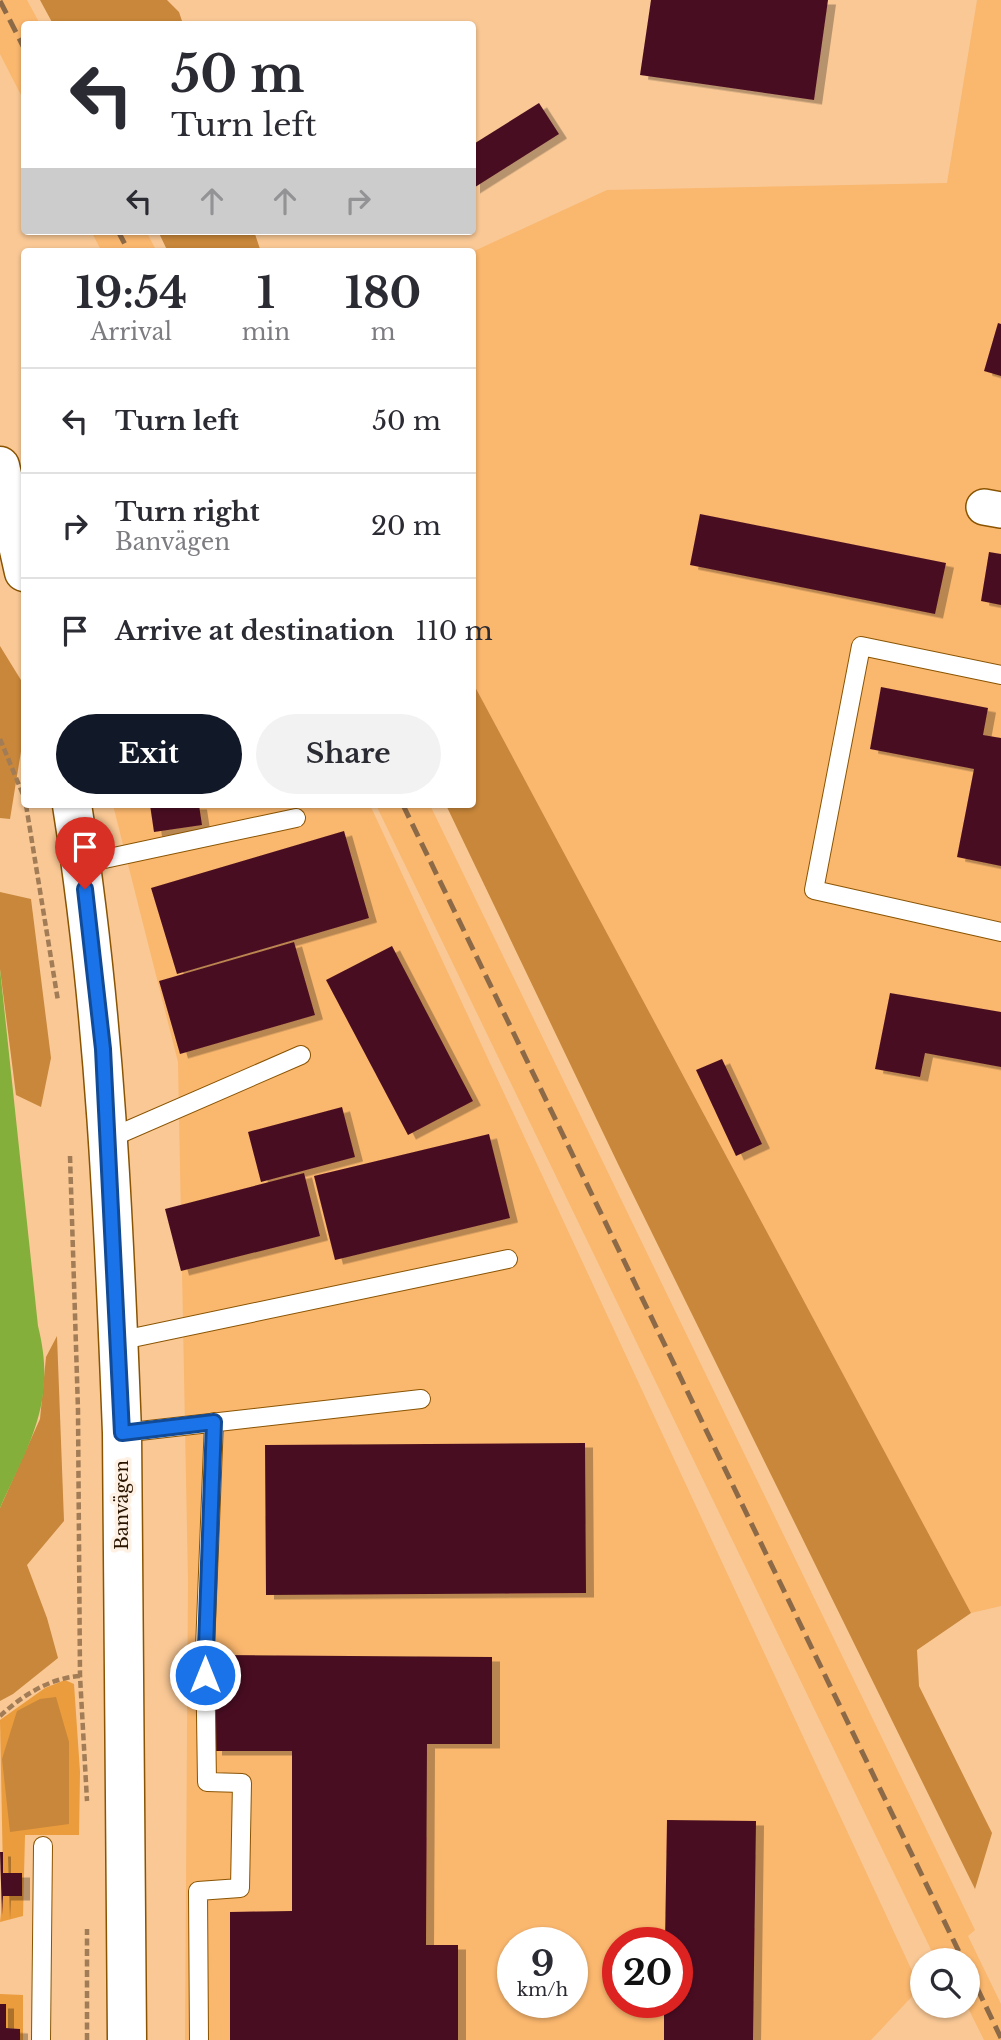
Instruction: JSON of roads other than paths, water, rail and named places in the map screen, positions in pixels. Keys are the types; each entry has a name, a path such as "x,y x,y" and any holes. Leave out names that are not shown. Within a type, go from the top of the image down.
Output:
{"street":[{"path":"0,466 20,527"},
{"name":"Banvägen","path":"72,808 103,1049 118,1340 122,1433 127,2040"}],"lane":[{"path":"1001,675 862,646 814,890 1001,932"},
{"path":"81,864 296,818"},
{"path":"108,1139 301,1055"},
{"path":"118,1340 508,1259"},
{"path":"122,1433 421,1399"},
{"path":"199,2040 198,1891 240,1888 242,1783 207,1782 205,1648 214,1422"},
{"path":"41,2040 43,1846"}],"railway":[{"path":"0,1 21,42"},
{"path":"120,235 127,248"},
{"path":"404,808 957,1948"},
{"path":"980,1994 1001,2038"}]}
